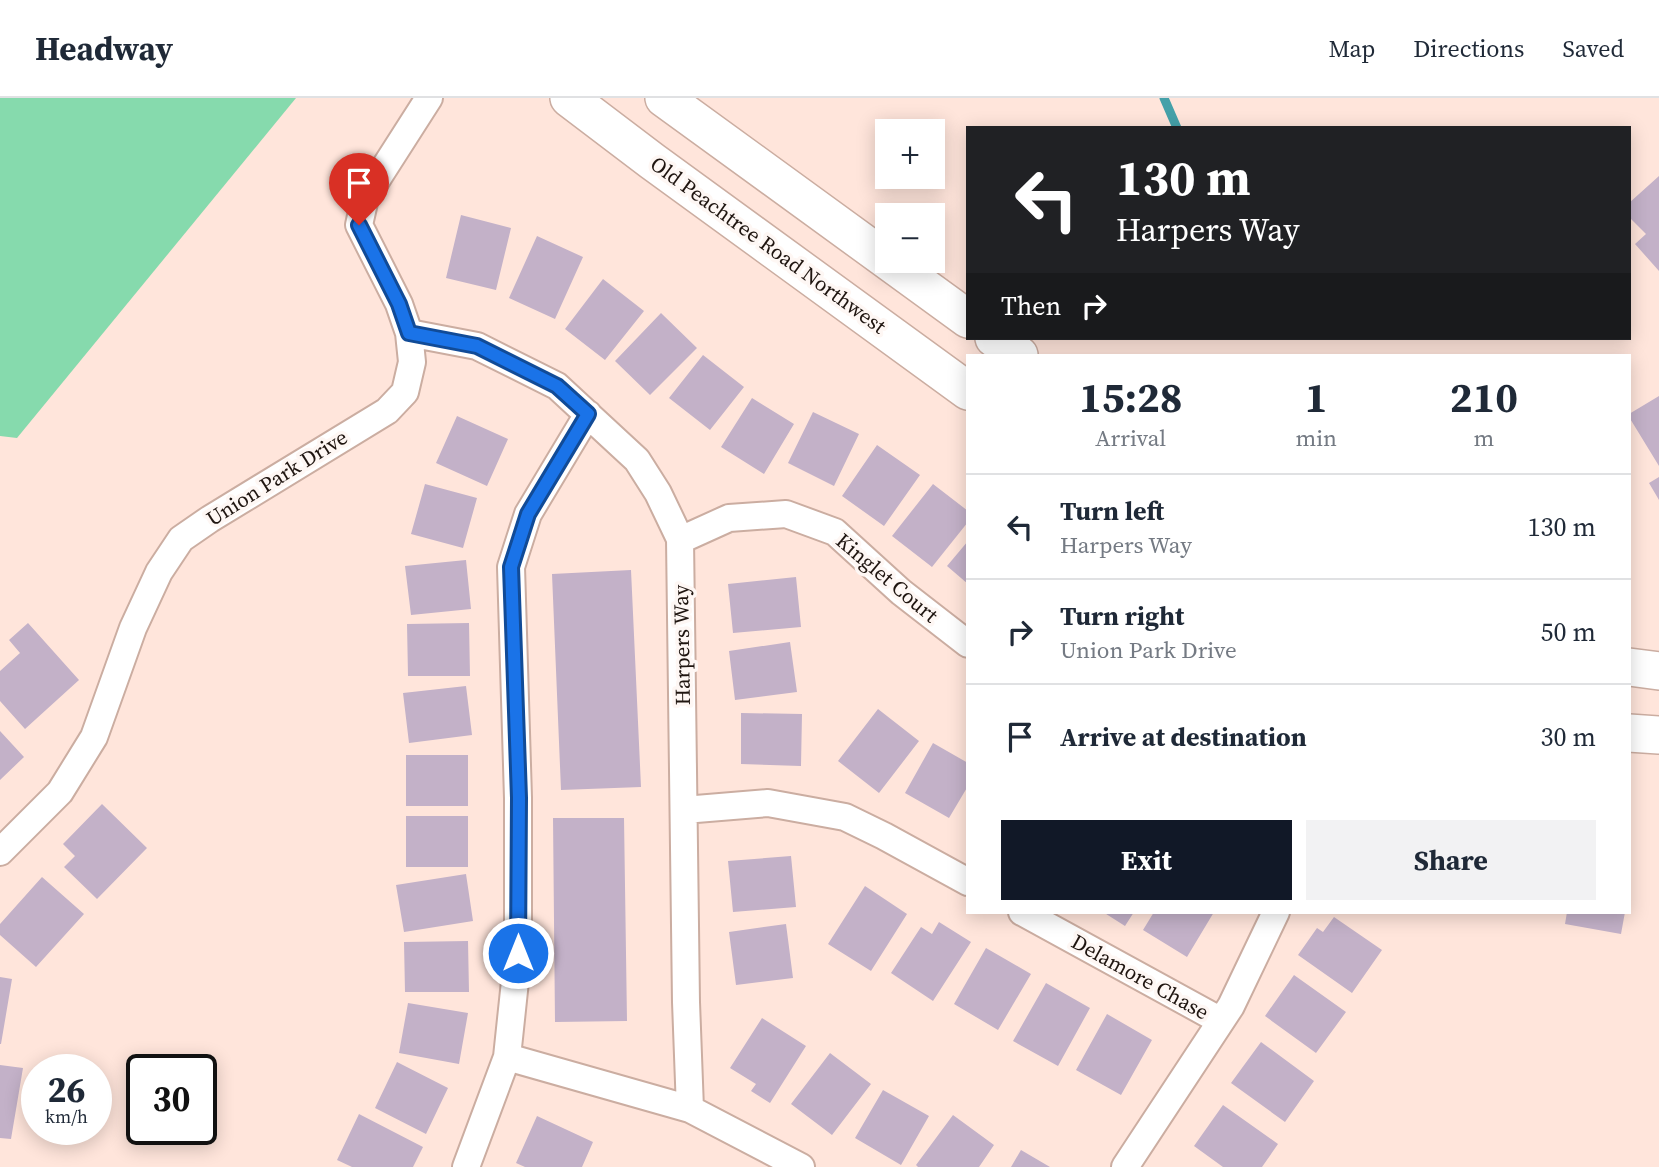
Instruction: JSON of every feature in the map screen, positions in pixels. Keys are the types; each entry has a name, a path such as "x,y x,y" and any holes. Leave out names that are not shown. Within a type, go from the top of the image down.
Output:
{"main road":[{"name":"Old Peachtree Road Northwest","path":"569,98 966,390"},
{"path":"664,98 966,318"},
{"path":"997,340 1018,354"},
{"path":"1631,667 1659,671"},
{"path":"1631,733 1659,734"}],"street":[{"name":"Union Park Drive","path":"0,852 60,792 94,737 133,628 159,572 181,539 387,411 405,392 412,362 409,333 399,304 359,225 365,198 429,98"},
{"name":"Harpers Way","path":"409,333 477,346 557,386 637,460 658,493 680,538 686,1002 690,1110"},
{"path":"466,1167 507,1057 518,953 519,798 511,567 528,514 588,414"},
{"name":"Kinglet Court","path":"680,538 729,518 786,514 835,532 901,592 966,642"},
{"path":"684,810 768,803 845,817 966,881"},
{"name":"Delamore Chase","path":"1026,914 1221,1021"},
{"path":"1125,1167 1231,1006 1275,914"},
{"path":"507,1057 690,1110 801,1167"}],"green space":[{"path":"0,98 296,98 17,438 0,436"}],"building":[{"path":"1659,176 1659,271 1635,244 1646,234 1631,219 1631,201"},
{"path":"461,215 511,228 496,290 446,278"},
{"path":"537,236 583,257 555,319 509,298"},
{"path":"603,279 644,311 605,360 565,329"},
{"path":"661,313 697,348 650,395 615,361"},
{"path":"703,355 744,387 710,430 669,398"},
{"path":"1659,396 1659,466 1631,420 1631,413"},
{"path":"752,398 794,424 764,474 721,447"},
{"path":"813,412 859,434 834,486 788,463"},
{"path":"457,416 508,439 487,486 436,463"},
{"path":"877,445 920,475 884,526 842,496"},
{"path":"1659,477 1659,500 1649,483"},
{"path":"425,484 477,498 463,548 411,534"},
{"path":"933,484 966,509 966,524 932,567 892,536"},
{"path":"966,543 966,582 947,566"},
{"path":"466,560 471,609 411,615 405,566"},
{"path":"631,570 641,787 561,790 552,574"},
{"path":"796,577 801,627 733,633 728,584"},
{"path":"28,623 79,680 25,729 0,701 0,671 20,653 9,640"},
{"path":"469,623 470,676 408,676 407,624"},
{"path":"790,642 797,692 735,700 729,651"},
{"path":"466,686 472,735 409,743 403,693"},
{"path":"878,709 919,741 879,793 838,761"},
{"path":"741,713 802,714 801,766 741,764"},
{"path":"0,731 24,757 0,780"},
{"path":"933,743 966,762 966,789 949,818 905,793"},
{"path":"406,755 468,755 468,806 406,806"},
{"path":"102,804 147,848 97,899 64,867 75,856 63,844"},
{"path":"406,816 468,816 468,867 406,867"},
{"path":"553,818 624,818 627,1021 555,1022"},
{"path":"791,856 796,907 733,912 728,861"},
{"path":"466,874 473,921 404,932 396,885"},
{"path":"42,877 84,914 36,967 0,935 0,924"},
{"path":"865,886 907,914 871,971 828,944"},
{"path":"1106,914 1133,914 1125,926"},
{"path":"1153,914 1213,914 1187,957 1143,930"},
{"path":"1567,914 1625,914 1621,934 1565,924"},
{"path":"1334,917 1382,950 1352,993 1298,955 1317,928 1323,932"},
{"path":"939,922 971,942 933,1001 891,973 921,927 932,934"},
{"path":"786,924 793,978 736,985 729,932"},
{"path":"468,941 469,992 405,992 404,942"},
{"path":"986,948 1031,974 998,1030 954,1004"},
{"path":"1294,975 1346,1012 1316,1053 1265,1016"},
{"path":"0,977 12,979 1,1044 0,1044"},
{"path":"1046,983 1090,1008 1058,1066 1013,1041"},
{"path":"408,1003 468,1013 459,1064 399,1053"},
{"path":"1107,1014 1152,1040 1121,1095 1076,1070"},
{"path":"762,1018 806,1046 770,1103 751,1091 756,1084 730,1068"},
{"path":"1261,1042 1314,1081 1285,1122 1231,1083"},
{"path":"830,1053 871,1084 832,1135 791,1104"},
{"path":"397,1062 448,1088 426,1134 375,1108"},
{"path":"0,1065 21,1068 11,1139 0,1138"},
{"path":"883,1090 929,1116 901,1165 855,1138"},
{"path":"1223,1105 1278,1144 1262,1167 1223,1167 1194,1146"},
{"path":"359,1114 423,1147 413,1167 352,1167 337,1160"},
{"path":"953,1115 994,1145 979,1167 918,1167 916,1165"},
{"path":"537,1116 593,1142 582,1167 525,1167 516,1163"},
{"path":"1021,1150 1050,1167 1011,1167"}],"waterway":[{"path":"1164,98 1176,126"}],"route":[{"path":"359,225 399,304 409,333 477,346 557,386 588,414 528,514 511,567 519,798 518,953"}]}
